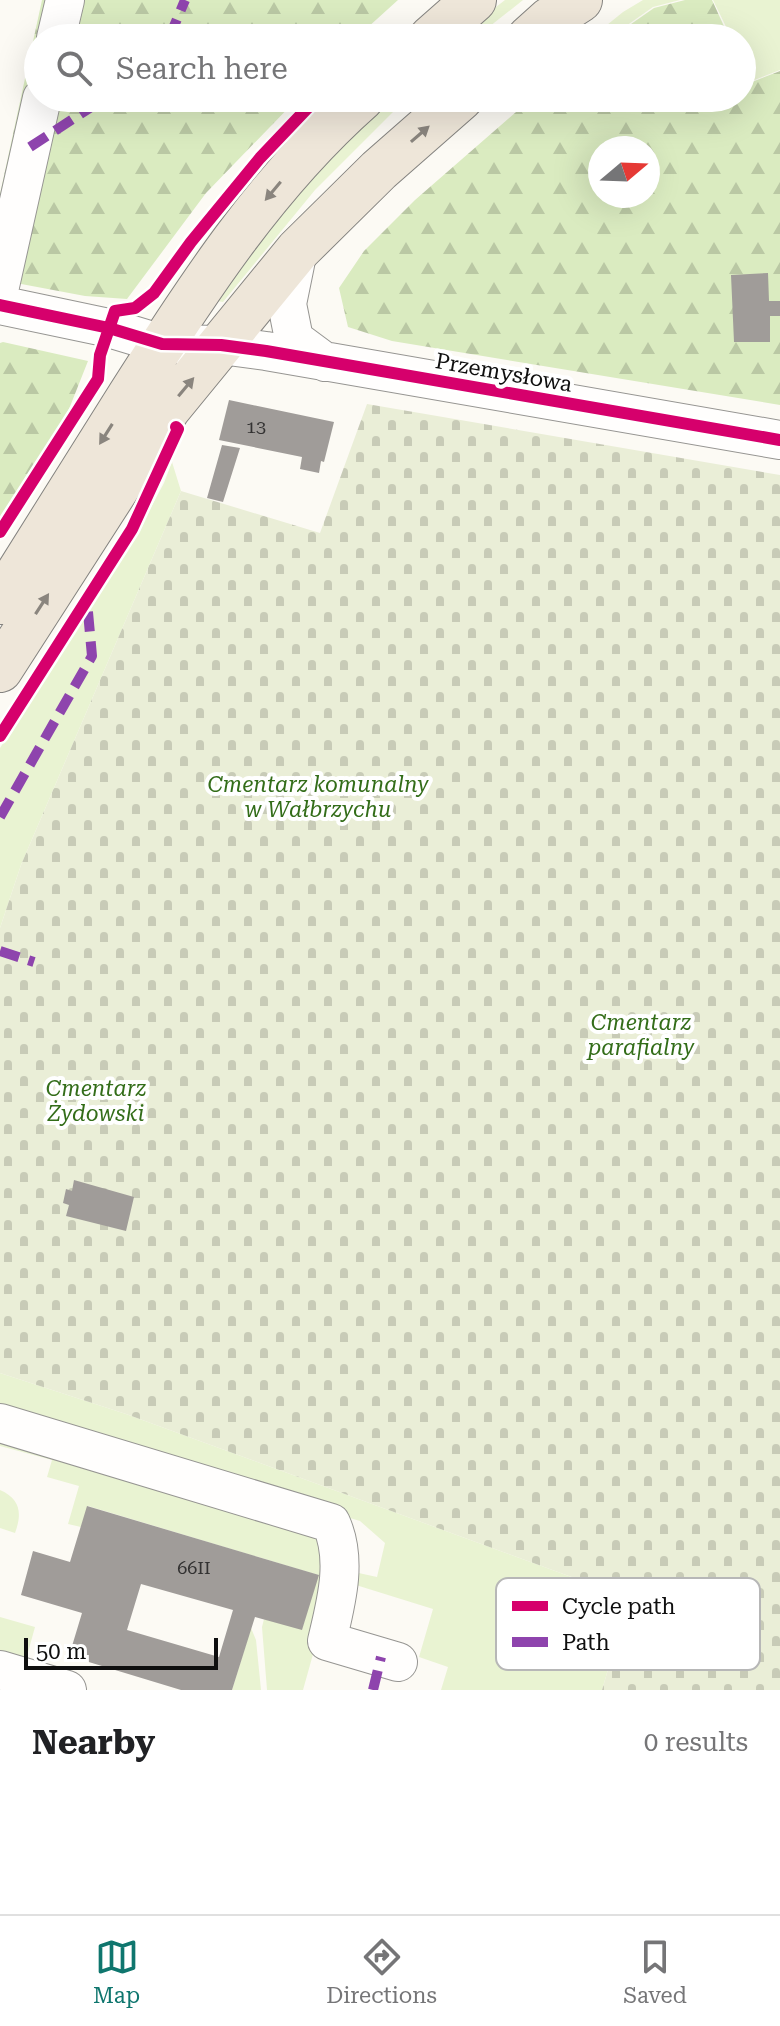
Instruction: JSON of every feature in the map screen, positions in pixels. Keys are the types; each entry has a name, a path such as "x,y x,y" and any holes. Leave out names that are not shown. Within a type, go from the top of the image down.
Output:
{"main road":[{"path":"447,24 474,0"},
{"path":"545,24 580,0"},
{"path":"0,602 162,344 235,235 324,132 346,112"},
{"path":"0,670 168,409 298,250 379,170 445,112"}],"street":[{"path":"59,24 65,0"},
{"path":"0,286 39,112"},
{"name":"Przemysłowa","path":"298,250 287,304 294,339 325,362"},
{"name":"Przemysłowa","path":"0,305 109,328 162,344 221,345 780,440"},
{"path":"0,1423 331,1523 337,1537 340,1560 336,1605 327,1641 398,1662"},
{"path":"9,1678 67,1690"}],"green space":[{"path":"42,0 398,0 371,24 37,24"},
{"path":"505,0 523,0 493,24 474,24"},
{"path":"643,0 680,0 653,7 629,24 608,24"},
{"path":"685,0 712,0 723,24 631,24 654,8"},
{"path":"713,0 780,0 780,70 756,79 756,24 725,24"},
{"path":"780,71 780,405 392,341 348,327 339,288 364,251 415,200 516,112 756,112 756,80"},
{"path":"24,83 24,112 284,112 206,193 127,299 85,296 0,280 0,194"},
{"path":"376,112 393,112 315,190 223,302 217,301 262,234"},
{"path":"0,343 88,361 69,409 0,525"},
{"name":"Cmentarz komunalny w Wałbrzychu","path":"367,404 780,475 780,1690 602,1690 608,1670 760,1670 760,1578 574,1578 126,1414 0,1373 0,928 21,865 181,491 320,533"},
{"path":"172,462 181,491 21,865 0,928 0,748 134,539"},
{"path":"0,1373 126,1414 574,1578 496,1578 496,1670 608,1670 602,1690 441,1690 448,1667 419,1657 433,1609 343,1581 345,1570 377,1577 385,1543 360,1521 0,1415"},
{"path":"0,1431 318,1528 334,1579 303,1690 267,1690 262,1627 264,1619 302,1629 318,1575 88,1506 81,1527 68,1524 79,1486 47,1477 52,1460 0,1446"},
{"path":"0,1490 12,1498 18,1508 19,1520 15,1533 0,1528"},
{"path":"0,1617 35,1627 25,1663 0,1656"},
{"path":"251,1628 256,1640 261,1690 232,1690"}],"building":[{"path":"768,273 769,301 780,301 780,316 770,316 770,342 734,342 731,275"},
{"path":"229,400 334,422 319,473 300,469 302,457 219,440"},
{"path":"222,445 240,448 223,502 207,498"},
{"path":"74,1180 134,1197 126,1231 66,1216 69,1205 63,1203 66,1189 72,1191"},
{"path":"87,1506 319,1575 302,1630 255,1617 232,1690 181,1690 69,1656 82,1613 21,1595 33,1551 70,1562","holes":["141,1584 233,1610 219,1657 127,1630"]}],"marked path":[{"path":"175,24 185,0"},
{"path":"30,147 84,112"},
{"path":"0,817 92,656 87,601"},
{"path":"0,951 34,962"},
{"path":"373,1690 381,1657"}],"cycle path":[{"path":"0,532 98,379 100,355 115,311 135,308 154,293 260,158 304,112"},
{"path":"0,305 109,328 162,344 221,345 266,351 780,440"},
{"path":"0,736 132,529 178,429 176,427"}],"park label":[{"name":"Cmentarz parafialny","path":"641,1034"},
{"name":"Cmentarz Żydowski","path":"96,1100"}]}
